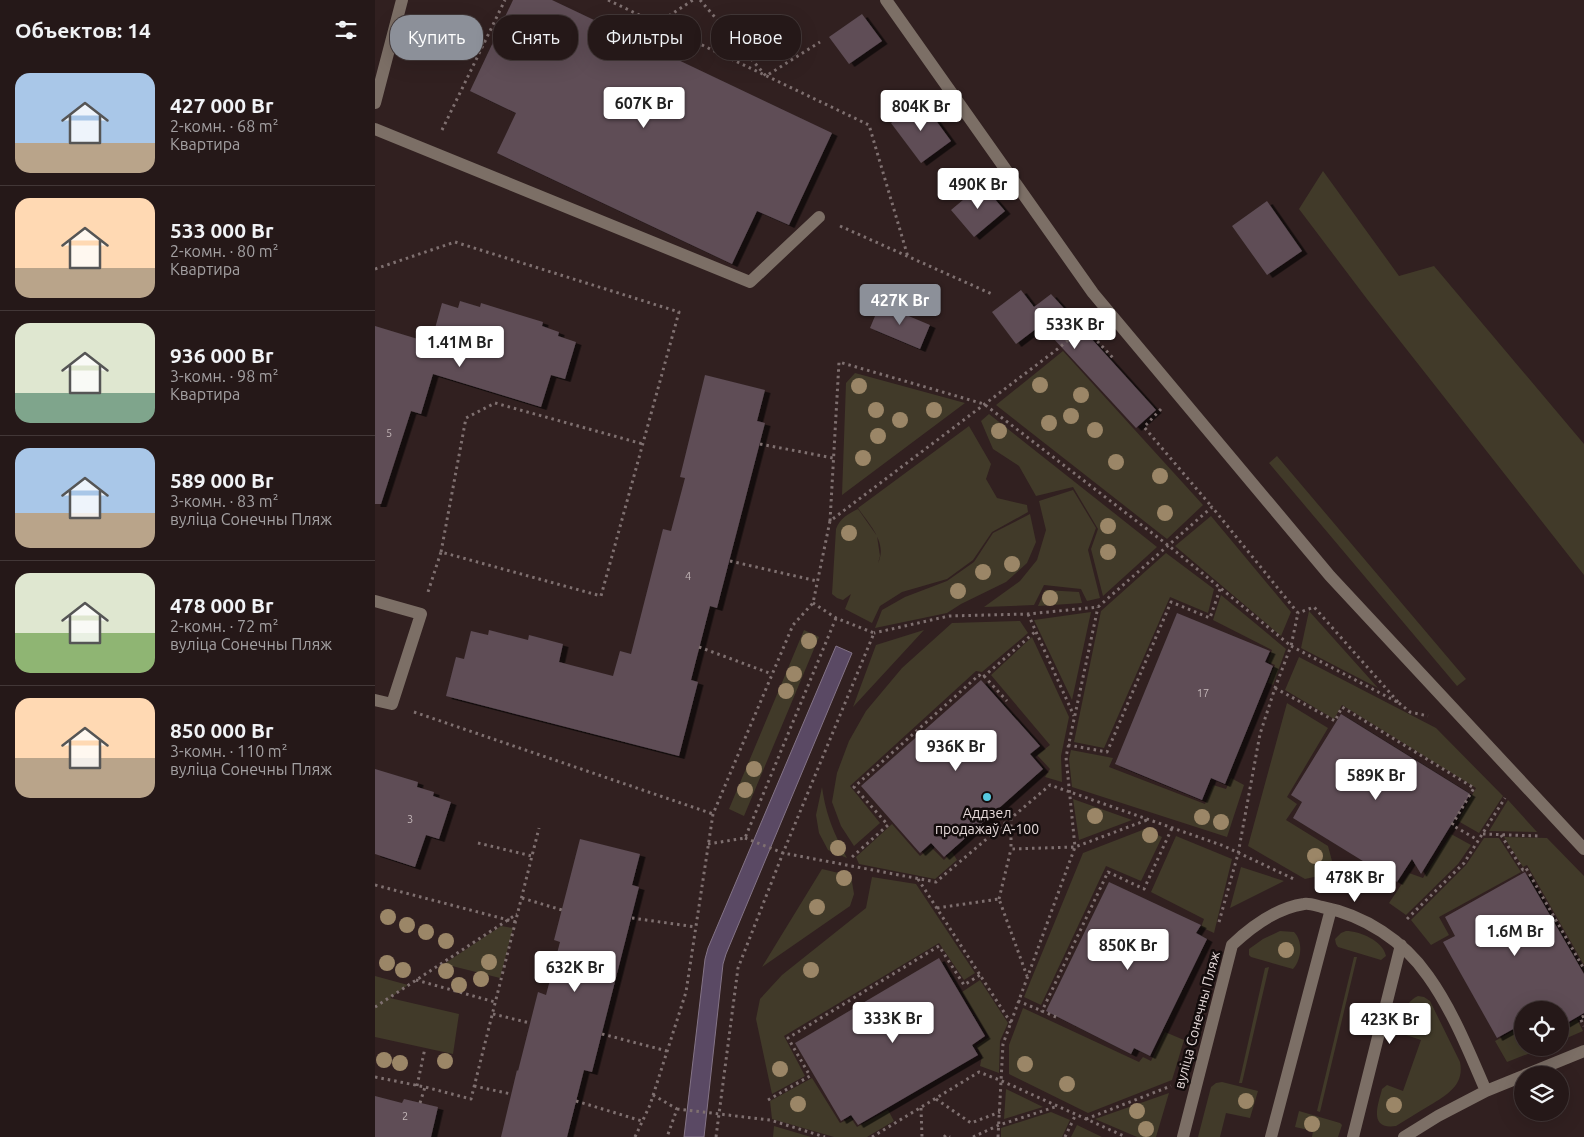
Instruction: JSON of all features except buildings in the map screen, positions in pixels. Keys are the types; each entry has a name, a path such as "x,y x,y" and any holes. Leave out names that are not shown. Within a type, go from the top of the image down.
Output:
{"street":[{"path":"886,0 1106,309 1330,576 1584,849"},
{"path":"375,102 401,6"},
{"path":"375,129 750,282 819,216"},
{"path":"375,601 421,614 392,704 375,700"},
{"name":"вуліца Сонечны Пляж","path":"1183,1137 1233,945 1249,929 1267,917 1287,908 1305,904 1331,909 1371,925 1401,945 1415,959 1429,977 1459,1027 1486,1091"},
{"path":"1271,1137 1331,909"},
{"path":"1353,1137 1401,945"},
{"path":"1548,1066 1584,1051"},
{"path":"1404,1137 1438,1116 1486,1091 1514,1080"}],"path":[{"path":"432,152 505,0"},
{"path":"608,0 639,15"},
{"path":"670,15 693,0"},
{"path":"701,0 766,76"},
{"path":"401,6 484,43"},
{"path":"766,76 820,42"},
{"path":"701,45 869,125 908,257"},
{"path":"819,216 994,295"},
{"path":"375,269 455,242 679,312 601,596 441,552"},
{"path":"830,520 1106,309"},
{"path":"1084,327 1116,361"},
{"path":"635,1137 653,1094 686,992 713,814 793,625 813,603 830,520 839,362 984,404 1169,546 1291,646 1399,703 1313,607 1298,613"},
{"path":"1155,402 1161,409 1144,427 1298,613"},
{"path":"421,614 441,552 466,418 495,403 643,444"},
{"path":"760,444 833,458"},
{"path":"813,603 837,618 874,633 949,616 1028,614 1098,607 1212,507"},
{"path":"730,561 817,581"},
{"path":"1068,746 1107,752 1171,602 1210,618 1220,589"},
{"path":"998,1137 1003,1044 1075,847 1066,757 1098,607"},
{"path":"1219,925 1238,854 1260,734 1291,646 1298,613"},
{"path":"1028,614 1074,717"},
{"path":"745,838 837,618"},
{"path":"984,676 1036,631"},
{"path":"716,1137 738,968 783,853 874,633"},
{"path":"699,647 772,674"},
{"path":"852,857 888,825 854,787 979,675 982,678 984,676 1007,701"},
{"path":"1275,688 1335,721 1342,707 1474,788 1452,825 1478,840"},
{"path":"392,704 713,814"},
{"path":"708,844 745,838 783,853 936,882 1050,786 1224,846 1302,883 1305,904"},
{"path":"1407,919 1464,863 1507,796"},
{"path":"1011,818 1011,849 999,899 1027,976"},
{"path":"1011,849 1075,847 1148,819"},
{"path":"375,1077 471,1099 539,828"},
{"path":"1042,1011 1108,872 1144,889 1172,828"},
{"path":"1482,834 1548,836"},
{"path":"1501,835 1523,870 1526,868 1584,969"},
{"path":"478,842 532,856"},
{"path":"918,878 1011,1023"},
{"path":"375,885 516,922"},
{"path":"522,898 562,910"},
{"path":"937,908 999,899"},
{"path":"375,1007 518,913"},
{"path":"632,918 696,927"},
{"path":"768,1100 810,1076 788,1038 939,946 964,985 980,975"},
{"path":"416,980 495,1002"},
{"path":"1018,1001 1056,1017"},
{"path":"493,1014 530,1023"},
{"path":"1584,1016 1580,1018 1584,1026"},
{"path":"602,1034 667,1051"},
{"path":"417,1086 425,1048"},
{"path":"872,1137 979,1072 1126,1137"},
{"path":"1086,1118 1179,1083"},
{"path":"474,1086 511,1094"},
{"path":"420,1103 425,1087"},
{"path":"653,1094 677,1109 770,1120 825,1137"},
{"path":"936,1099 971,1124 1000,1112"},
{"path":"576,1102 642,1121"},
{"path":"973,1137 999,1125 1058,1106"},
{"path":"921,1108 922,1137"},
{"path":"667,1137 677,1109"},
{"path":"1065,1137 1076,1114"},
{"path":"944,1137 946,1135 950,1137"}],"shaded area":[{"path":"1323,171 1399,276 1434,266 1584,444 1584,575 1367,299 1299,209"},
{"path":"1063,351 1203,505 1167,539 996,405"},
{"path":"855,373 965,403 842,495 846,383"},
{"path":"989,414 1157,547 1103,596 1091,549 1098,529 1073,487 1036,496 1019,466 993,449 981,421"},
{"path":"969,426 991,464 986,479 997,498 1027,505 1028,512 992,532 973,560 947,579 902,592 880,606 872,623 845,609 851,594 843,600 832,594 836,529 842,519 858,509 876,535 858,508","holes":["877,537 881,548 880,556"]},
{"path":"1277,456 1466,679 1457,686 1269,463"},
{"path":"1073,490 1096,528 1088,550 1100,598 1087,601 1081,589 1044,585 1034,605 984,607 1020,581 1037,560 1046,530 1039,501"},
{"path":"1030,514 1036,542 1027,563 1006,582 947,613 875,628 882,610 905,597 947,581 974,562 993,533"},
{"path":"1211,516 1291,612 1281,636 1175,546"},
{"path":"1166,553 1214,589 1208,613 1170,597 1104,748 1074,742 1101,611"},
{"path":"1045,590 1079,592 1082,603 1038,606"},
{"path":"1221,595 1286,649 1273,685 1268,683 1275,665 1268,662 1272,650 1213,620"},
{"path":"1309,611 1378,688 1301,648"},
{"path":"1091,612 1072,700 1034,620"},
{"path":"1020,621 1028,633 982,672 976,671 850,786 880,823 854,846 841,826 832,802 837,773 849,741 866,711 902,668 952,623"},
{"path":"804,630 819,637 744,816 729,809"},
{"path":"924,630 853,707 876,645"},
{"path":"1032,637 1069,717 1061,756 1062,782 1045,777 1050,769 1037,755 1050,745 991,675"},
{"path":"836,646 852,653 723,964 704,1137 684,1137 705,959 708,948"},
{"path":"1299,657 1436,728 1503,796 1479,833 1458,821 1476,788 1342,705 1334,719 1285,690"},
{"path":"1287,703 1328,728 1287,797 1297,804 1286,820 1328,846 1332,861 1323,875 1305,879 1248,846"},
{"path":"1071,750 1113,758 1109,767 1205,804 1213,785 1226,789 1231,778 1244,785 1227,837 1072,787 1069,759"},
{"path":"822,787 831,824 847,858 828,850 819,833 816,815"},
{"path":"1073,799 1132,820 1079,840"},
{"path":"1508,800 1537,832 1489,831"},
{"path":"892,824 920,856 931,847 944,860 952,852 957,860 935,879 859,864 856,857"},
{"path":"1145,829 1162,837 1141,881 1106,866 1041,1005 1024,997 1083,853"},
{"path":"1451,834 1471,845 1458,864 1406,915 1389,903 1409,873 1423,878"},
{"path":"1176,836 1232,859 1214,933 1201,927 1204,919 1151,892"},
{"path":"1504,837 1547,838 1584,876 1584,965 1527,865 1523,867"},
{"path":"1484,838 1499,838 1521,872 1439,917 1449,935 1431,945 1411,920 1466,865"},
{"path":"1241,867 1284,881 1230,908"},
{"path":"822,869 851,876 854,894 850,906 762,967"},
{"path":"872,877 916,884 975,973 964,980 939,943 784,1036 805,1076 772,1094 756,1019 760,999 782,975 866,908"},
{"path":"501,926 513,928 500,978 444,964"},
{"path":"1280,931 1294,932 1299,940 1300,955 1293,969 1249,955 1249,949 1263,939"},
{"path":"1346,931 1364,935 1376,941 1386,956 1381,960 1338,947 1335,939"},
{"path":"1354,957 1357,957 1320,1112 1317,1111"},
{"path":"1269,967 1242,1083 1239,1083 1265,968"},
{"path":"375,976 408,985 390,998 459,1014 453,1054 375,1037"},
{"path":"980,980 1008,1023 1000,1041 999,1073 980,1066 982,1056 976,1046 989,1037 962,992"},
{"path":"1418,996 1430,1001 1460,1062 1461,1070 1457,1084 1447,1094 1396,1126 1387,1126 1381,1124 1378,1120 1377,1109 1382,1089 1387,1085 1403,1091 1421,1040 1403,1034 1400,1030 1407,1006"},
{"path":"1023,1008 1139,1062 1143,1057 1151,1061 1165,1032 1184,1040 1172,1080 1088,1113 1009,1074 1009,1045"},
{"path":"1577,1019 1583,1031 1569,1037 1569,1024"},
{"path":"1514,1031 1514,1056 1522,1056 1507,1062 1495,1041"},
{"path":"812,1078 840,1123 851,1118 857,1127 888,1110 894,1121 867,1137 834,1137 772,1119 770,1101"},
{"path":"1222,1082 1258,1091 1250,1118 1226,1113 1220,1137 1198,1137 1211,1087 1216,1083"},
{"path":"1006,1089 1043,1107 1004,1119"},
{"path":"1169,1093 1156,1137 1137,1137 1095,1119"},
{"path":"1299,1111 1340,1123 1342,1125 1338,1137 1312,1137 1313,1131 1295,1127"},
{"path":"1051,1112 1070,1120 1062,1137 1001,1137 1001,1128"},
{"path":"1077,1125 1102,1137 1071,1137"},
{"path":"774,1126 811,1137 773,1137"}],"place":[{"name":"Аддзел продажаў А-100","path":"987,797"}]}
